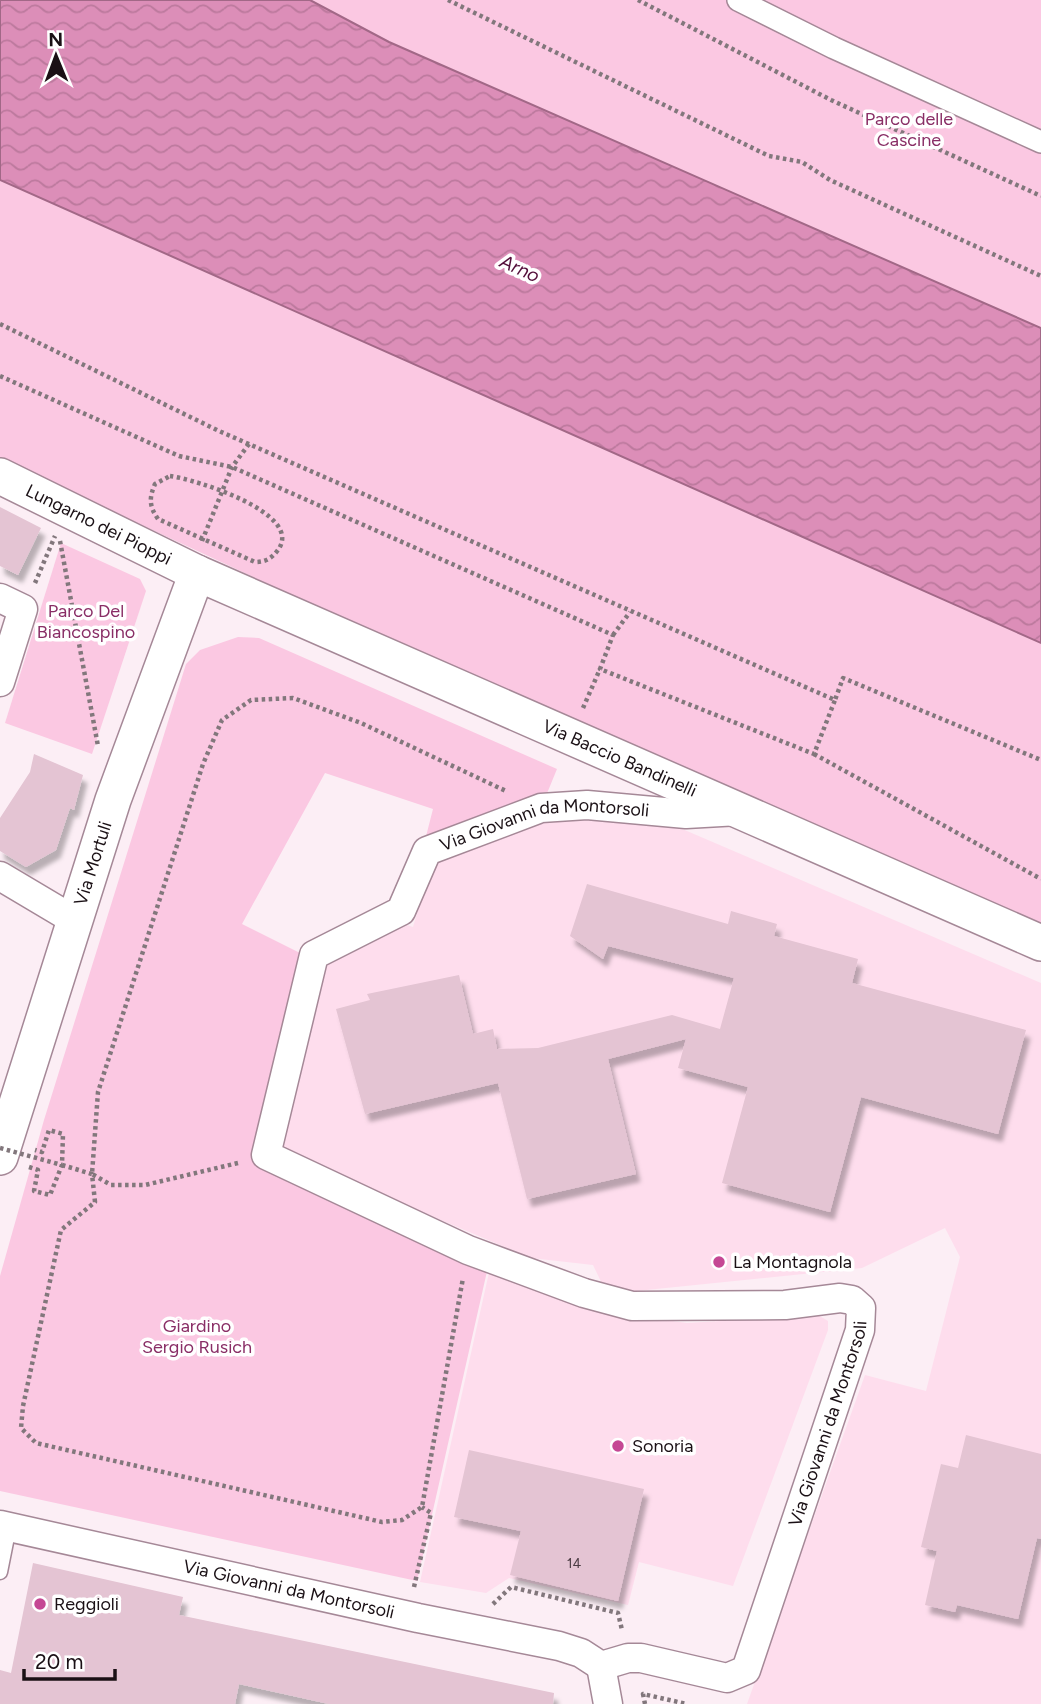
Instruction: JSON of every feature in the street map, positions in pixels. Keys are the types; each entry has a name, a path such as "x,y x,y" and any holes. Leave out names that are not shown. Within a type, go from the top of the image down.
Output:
{"street":[{"path":"738,0 834,48 1041,142"},
{"name":"Lungarno dei Pioppi","path":"0,476 200,556"},
{"name":"Via Baccio Bandinelli","path":"200,556 741,811 1041,943"},
{"name":"Via Mortuli","path":"6,1153 74,920 200,556"},
{"path":"0,682 12,604"},
{"name":"Via Giovanni da Montorsoli","path":"5,1526 418,1618 559,1646 581,1653 601,1665 628,1657 727,1678 746,1670 860,1330 861,1308 852,1300 840,1298 785,1305 632,1306 584,1293 468,1250 266,1156 314,955 401,911 427,852 541,807 587,805 687,814 741,811"},
{"path":"0,876 74,920"},
{"path":"601,1665 608,1704"}],"lane":[{"path":"0,1573 5,1526"}],"path":[{"path":"448,0 769,156 802,162 841,186 1041,276"},
{"path":"638,0 831,100 1041,196"},
{"path":"0,324 249,444 835,700"},
{"path":"0,376 179,456 232,467 613,635"},
{"path":"200,556 232,467 249,444"},
{"path":"170,477 187,478 259,509 279,525 283,534 281,547 272,558 256,562 200,556 150,509 150,495 155,484 170,477"},
{"path":"12,604 58,530 99,752"},
{"path":"581,714 613,635 630,612"},
{"path":"600,668 814,754 1041,879"},
{"path":"814,754 843,678 1041,760"},
{"path":"468,1250 422,1507 402,1520 383,1522 36,1443 21,1427 23,1406 61,1230 94,1202 92,1174 98,1092 203,764 222,720 251,700 293,698 361,723 541,807"},
{"path":"49,1130 63,1134 62,1165 50,1195 34,1191 38,1170 6,1153 42,1152 49,1130"},
{"path":"6,1153 92,1174 111,1185 145,1185 266,1156"},
{"path":"414,1587 431,1513 422,1507"},
{"path":"645,1704 643,1694 687,1704"}],"shaded area":[{"name":"La Montagnola","path":"537,817 659,819 1041,983 1041,1704 747,1704 865,1375 926,1391 960,1257 945,1228 862,1268 607,1294 593,1265 531,1258 275,1150 318,967 401,923 413,927 433,859"},
{"name":"Sonoria","path":"490,1268 622,1314 687,1323 818,1315 828,1321 828,1330 733,1586 639,1562 628,1605 509,1578 486,1593 420,1582"}],"green space":[{"name":"Parco delle Cascine","path":"310,0 1041,0 1041,328 389,42"},
{"path":"0,180 734,506 1041,637 1041,927 354,624 0,459"},
{"name":"Parco Del Biancospino","path":"61,543 140,579 146,591 92,754 5,723"},
{"name":"Giardino Sergio Rusich","path":"238,637 259,638 557,769 541,808 422,852 433,809 325,773 242,924 302,954 263,1156 490,1258 417,1581 0,1491 0,1276 44,1120 186,664 200,650"}],"water":[{"name":"Arno","path":"0,0 310,0 389,42 1041,328 1041,643 0,180"}],"building":[{"path":"0,507 41,528 18,575 0,566"},
{"path":"34,754 83,775 74,810 70,808 56,850 26,867 0,851 0,818 30,772"},
{"path":"587,884 728,924 731,911 777,924 774,936 858,959 852,983 1026,1030 998,1134 861,1097 830,1212 722,1183 748,1087 678,1068 686,1039 608,1059 636,1174 527,1199 498,1083 365,1114 336,1009 370,1000 367,994 459,975 473,1034 493,1029 497,1049 538,1048 672,1015 720,1029 734,978 608,946 603,959 570,936"},
{"path":"966,1435 1041,1454 1041,1539 1037,1538 1018,1619 957,1605 955,1612 925,1605 937,1551 921,1547 941,1464 958,1468"},
{"path":"469,1450 644,1489 618,1601 510,1575 521,1531 454,1517"},
{"path":"33,1563 183,1597 179,1615 554,1693 553,1704 329,1704 239,1684 235,1704 0,1704 0,1670 11,1673"}],"place":[{"name":"La Montagnola","path":"719,1262"},
{"name":"Sonoria","path":"618,1446"},
{"name":"Reggioli","path":"40,1604"}]}
